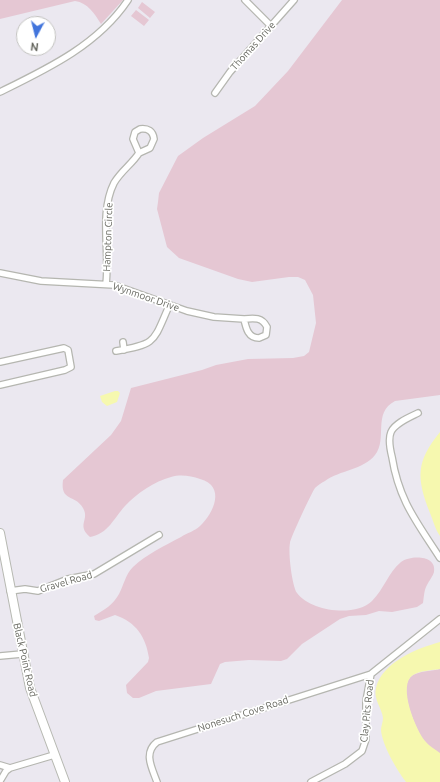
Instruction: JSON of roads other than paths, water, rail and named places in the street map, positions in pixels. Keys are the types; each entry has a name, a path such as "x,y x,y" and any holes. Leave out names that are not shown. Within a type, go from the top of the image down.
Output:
{"main road":[{"name":"Black Point Road","path":"0,533 3,571 10,591 22,654 36,707 65,782"}],"street":[{"path":"0,92 69,55 104,28 128,0"},
{"path":"245,0 271,26"},
{"name":"Thomas Drive","path":"215,93 230,72 294,0"},
{"name":"Hampton Circle","path":"106,284 107,215 110,195 120,174 139,152 150,148 154,141 153,134 146,129 137,131 133,137 134,143 139,152"},
{"name":"Wynmoor Drive","path":"0,273 41,281 106,284 131,290 169,306 205,316 244,319 255,318 262,321 267,327 266,335 259,338 252,337 246,330 244,319"},
{"path":"116,351 142,346 150,342 159,330 169,306"},
{"path":"122,342 124,350"},
{"path":"0,362 64,348 68,350 71,361 71,367 65,370 0,385"},
{"path":"418,413 393,429 390,436 394,475 403,499 440,558"},
{"name":"Gravel Road","path":"10,591 25,589 38,591 68,580 94,574 159,535"},
{"name":"Clay Pits Road","path":"311,782 345,764 362,751 366,739 366,701 371,674 440,619"},
{"path":"0,656 22,654"},
{"name":"Nonesuch Cove Road","path":"157,782 149,754 157,742 371,674"},
{"path":"0,781 6,771 10,768 54,755"},
{"path":"0,765 10,768"}]}
